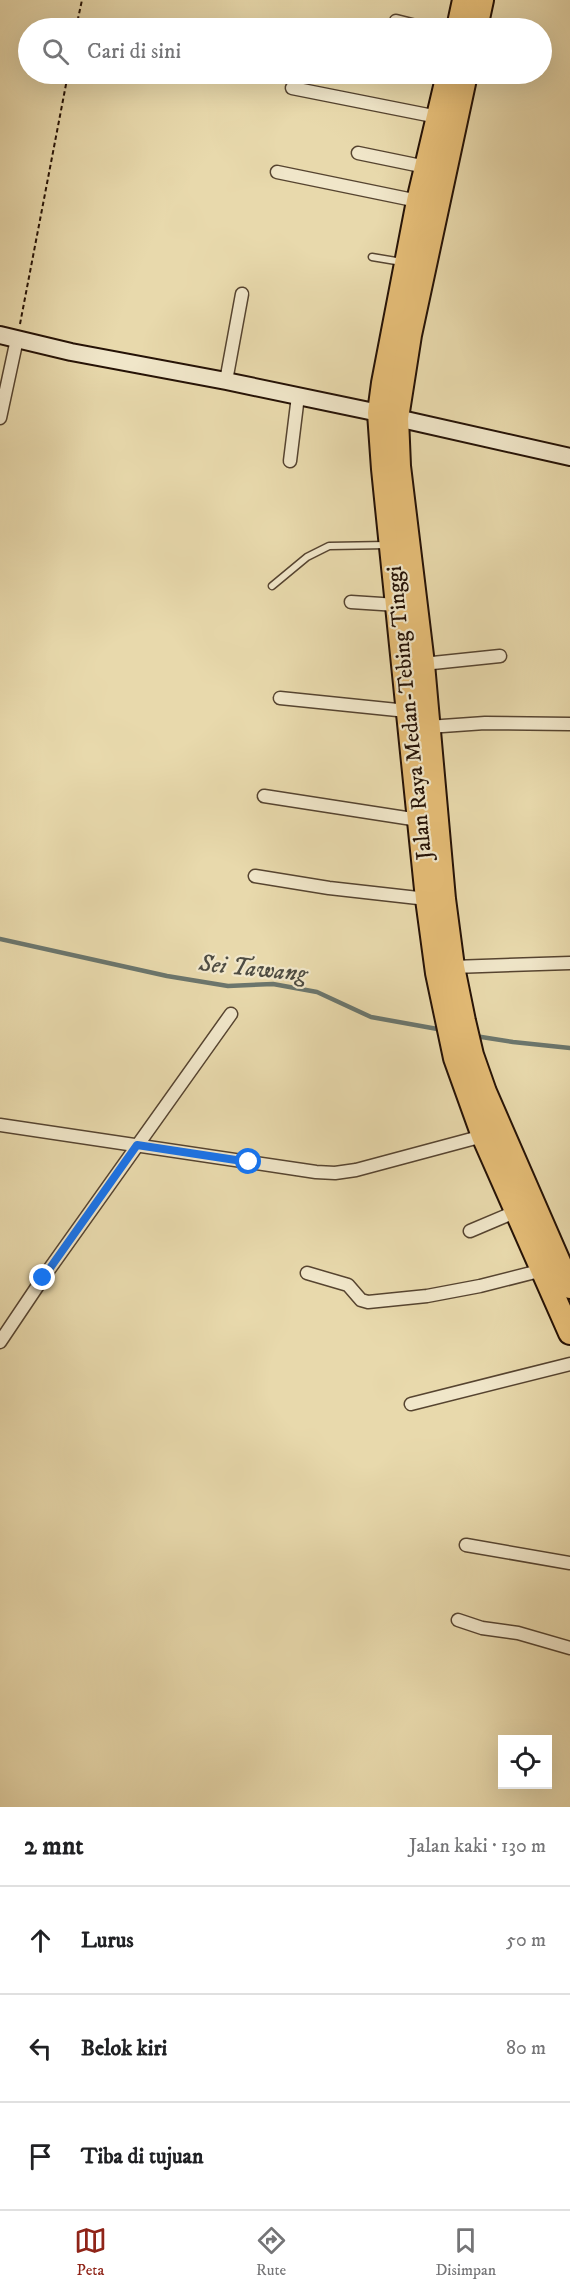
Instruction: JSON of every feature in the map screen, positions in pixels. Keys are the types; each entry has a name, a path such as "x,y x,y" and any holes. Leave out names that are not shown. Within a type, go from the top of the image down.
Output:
{"highway":[{"path":"460,18 464,0"},
{"path":"478,18 482,0"},
{"name":"Jalan Raya Medan-Tebing Tinggi","path":"446,84 417,201 405,263 388,416 391,544 397,604 420,716 453,967 456,1023"},
{"name":"Jalan Raya Medan-Tebing Tinggi","path":"464,84 418,293 388,416 399,466 423,664 419,820 437,973 456,1023 483,1136 570,1333"},
{"name":"Jalan Raya Medan-Tebing Tinggi","path":"463,1056 485,1092 570,1287"}],"street":[{"path":"292,88 438,117"},
{"path":"358,153 426,166"},
{"path":"277,172 417,201"},
{"path":"226,381 242,294"},
{"path":"0,335 71,352 298,396 570,458"},
{"path":"0,418 17,339"},
{"path":"290,461 298,396"},
{"path":"351,602 397,604"},
{"path":"423,664 500,656"},
{"path":"280,698 485,723 570,724"},
{"path":"264,796 419,820"},
{"path":"255,876 329,888 427,899"},
{"path":"453,967 570,963"},
{"path":"0,1342 231,1014"},
{"path":"0,1125 335,1173 356,1170 483,1136"},
{"path":"470,1231 515,1212"},
{"path":"307,1273 348,1286 361,1300 368,1302 428,1296 543,1270"},
{"path":"411,1404 570,1364"},
{"path":"466,1545 570,1563"},
{"path":"458,1620 482,1628 518,1633 570,1648"}],"lane":[{"path":"372,257 405,263"},
{"path":"272,586 307,557 329,546 391,544"}],"path":[{"path":"78,18 82,0"},
{"path":"17,339 66,84"}],"waterway":[{"name":"Sei Tawang","path":"0,939 167,976 228,986 273,984 317,992 371,1017 443,1030"},
{"name":"Sei Tawang","path":"475,1036 570,1048"}],"route":[{"path":"43,1278 137,1145 249,1162"}]}
